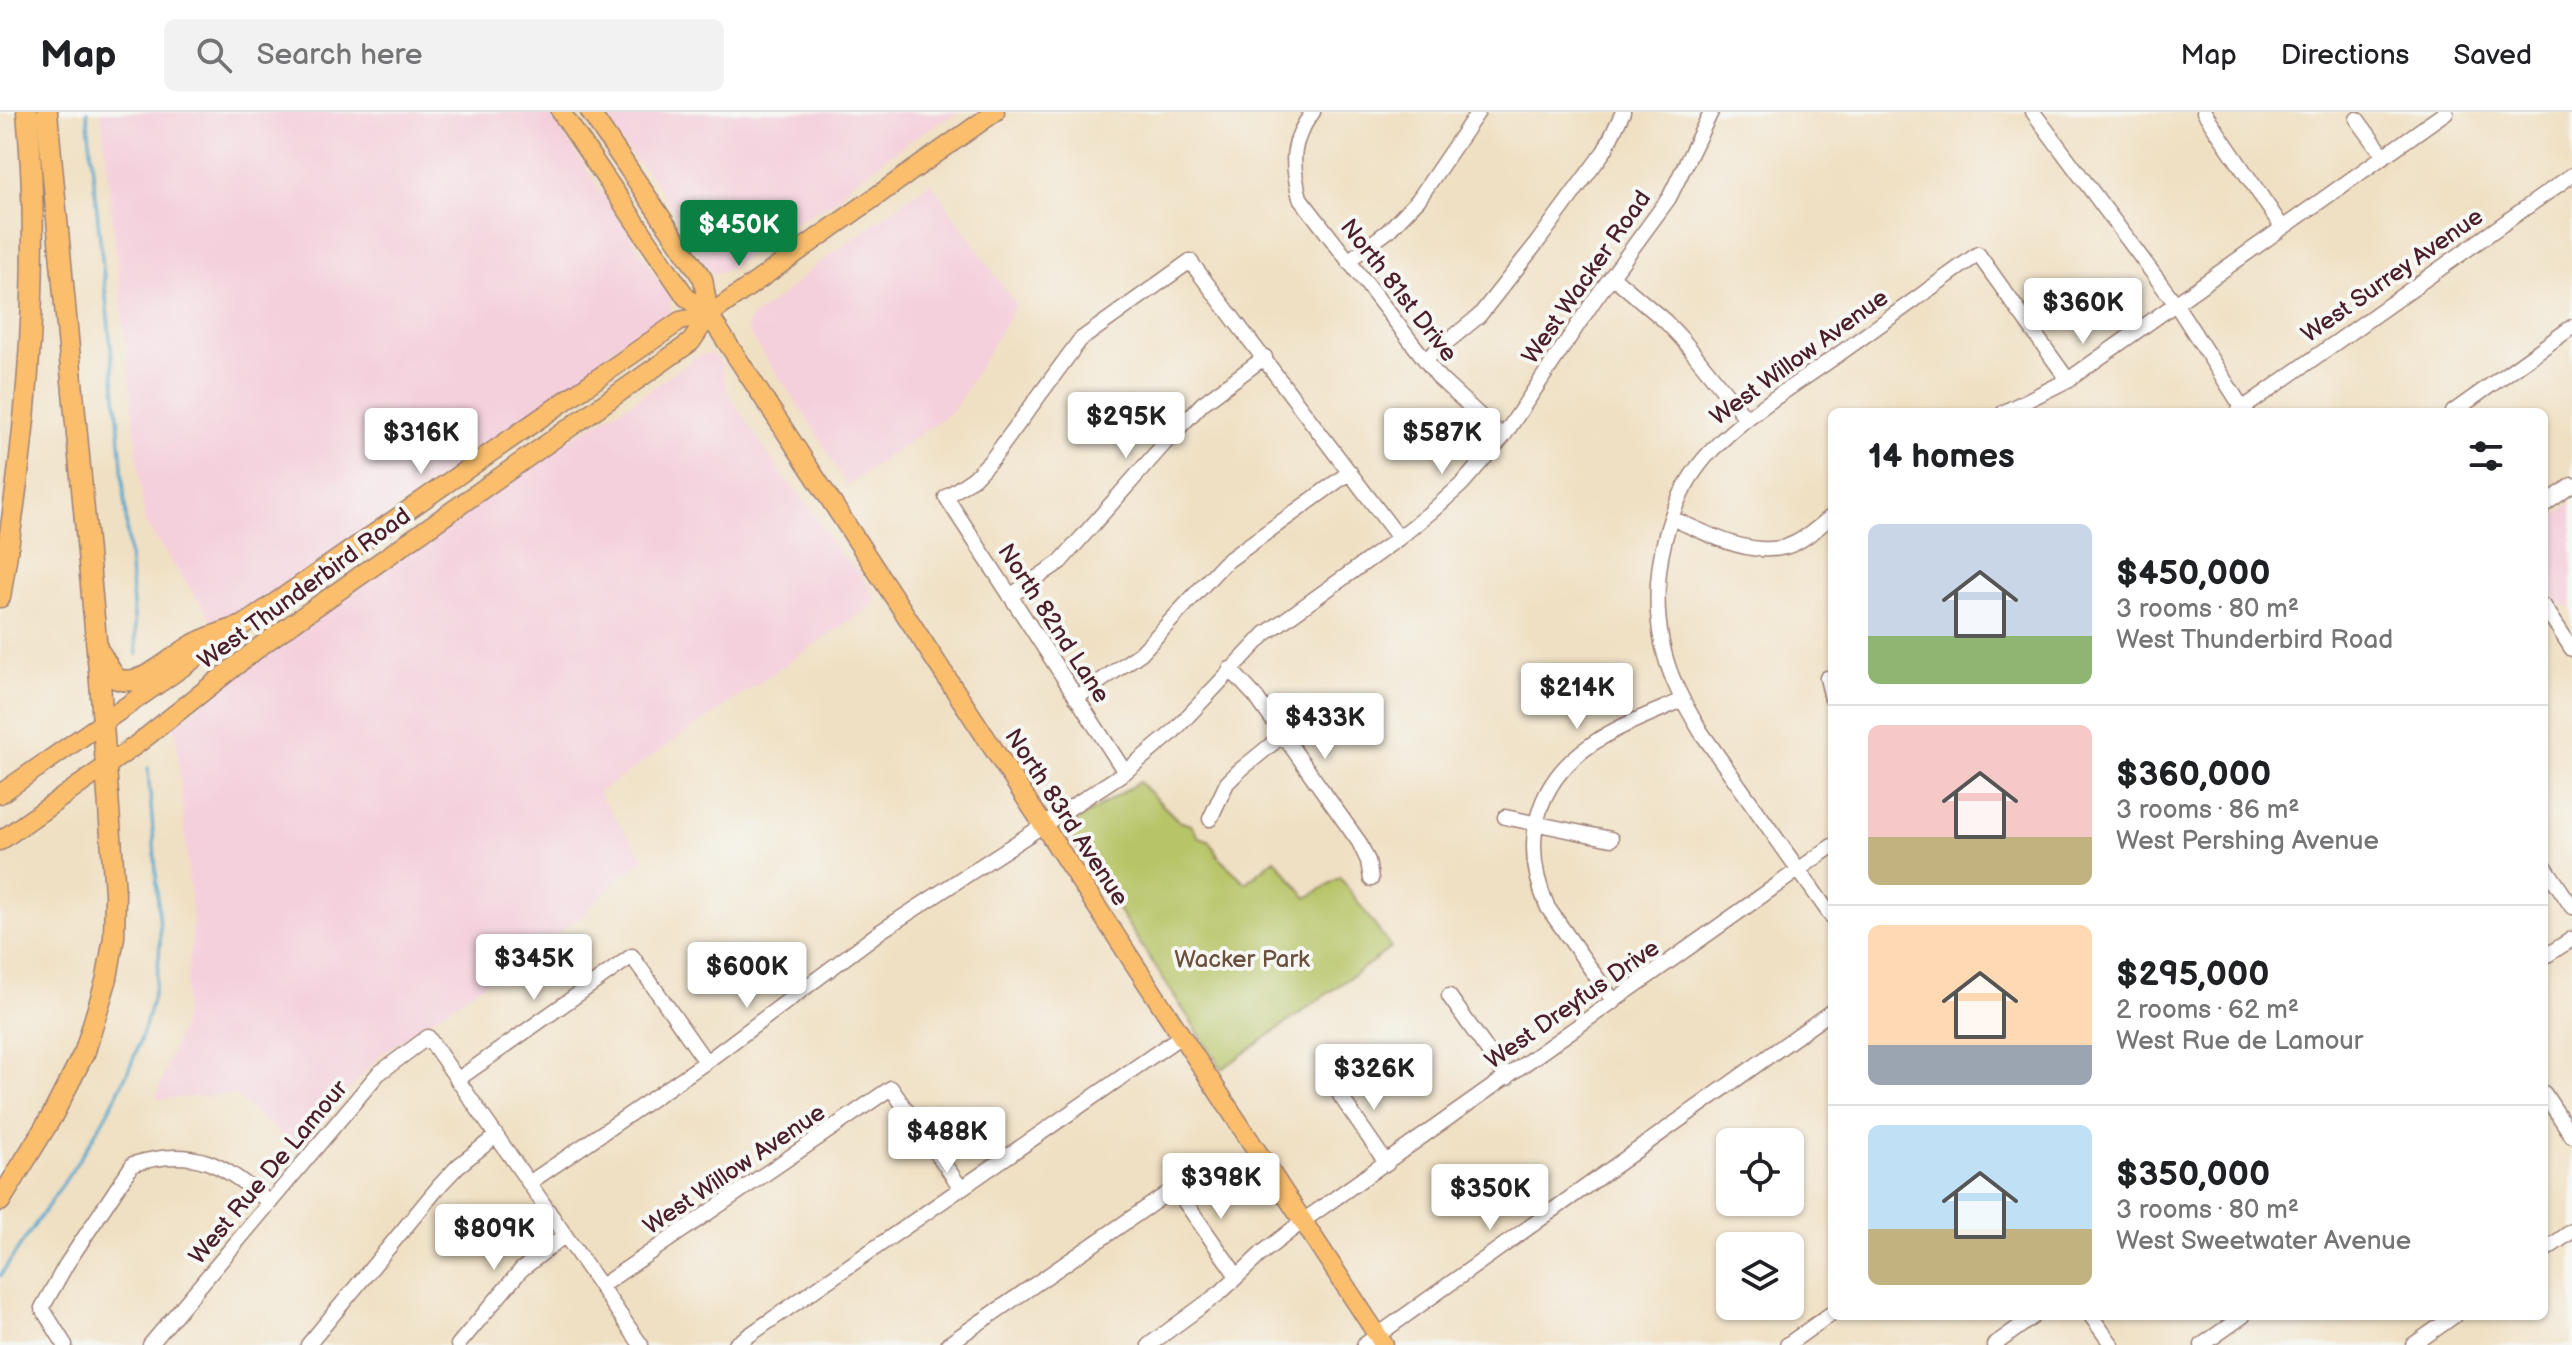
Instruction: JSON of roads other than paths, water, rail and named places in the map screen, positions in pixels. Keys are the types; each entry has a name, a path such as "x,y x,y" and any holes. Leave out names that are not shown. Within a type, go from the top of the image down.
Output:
{"highway":[{"path":"0,597 15,502 28,381 32,196 27,112"},
{"path":"0,1201 52,1116 85,1051 107,978 114,937 115,893 97,646 47,112"},
{"path":"97,646 115,678 130,681 143,677 195,643 240,627"}],"main road":[{"name":"North 83rd Avenue","path":"561,112 686,297 709,315 1303,1221 1375,1342"},
{"name":"North 83rd Avenue","path":"590,112 703,279 709,315"},
{"name":"West Thunderbird Road","path":"0,841 106,767 262,645 691,342 709,315 995,112"},
{"name":"West Thunderbird Road","path":"0,794 680,321 709,315"}],"street":[{"name":"North 81st Drive","path":"1313,112 1293,150 1293,172 1300,198 1440,379 1503,437"},
{"path":"1348,261 1388,231 1418,200 1478,112"},
{"path":"1425,360 1479,316 1605,150 1623,112"},
{"name":"West Wacker Road","path":"529,1183 706,1062 881,931 1125,772 1172,733 1230,669 1278,623 1399,538 1462,484 1503,437 1669,198 1711,112"},
{"path":"2033,112 2175,303 2240,408"},
{"path":"2204,112 2282,227"},
{"path":"2012,408 2068,380 2446,112"},
{"path":"2357,119 2384,156"},
{"name":"West Surrey Avenue","path":"2246,408 2572,175"},
{"name":"West Willow Avenue","path":"1828,911 1701,732 1682,700 1662,645 1657,603 1661,561 1671,518 1684,490 1711,451 1746,418 1978,254 2068,380"},
{"name":"North 82nd Lane","path":"1125,772 946,497 974,478 993,458 1080,340 1190,261 1265,357"},
{"path":"1612,276 1665,321 1746,418"},
{"path":"2459,408 2572,327"},
{"path":"1010,596 1060,562 1203,403 1265,357 1399,538"},
{"path":"1076,698 1141,653 1223,564 1350,472"},
{"path":"2548,502 2572,485"},
{"path":"1671,518 1731,543 1767,549 1785,547 1799,541 1828,519"},
{"path":"2548,612 2572,649"},
{"path":"1230,669 1256,697 1359,842 1368,861 1371,879"},
{"path":"1827,678 1828,682"},
{"path":"1614,1002 1553,915 1541,892 1534,859 1535,823 1555,777 1580,752 1594,742 1682,700"},
{"path":"1210,819 1227,783 1283,735"},
{"path":"1505,817 1611,839"},
{"name":"West Dreyfus Drive","path":"1149,1345 1190,1317 1303,1221 1828,849"},
{"path":"2548,871 2572,907"},
{"path":"2548,954 2572,939"},
{"path":"622,1345 638,1341 457,1080 632,956 706,1062"},
{"path":"1449,996 1507,1078"},
{"path":"1375,1342 1828,1014"},
{"path":"735,1345 1181,1036"},
{"name":"West Rue De Lamour","path":"150,1345 378,1074 428,1037 457,1080"},
{"path":"1332,1078 1341,1097 1387,1164"},
{"name":"West Willow Avenue","path":"601,1286 891,1088 961,1188"},
{"path":"2548,1102 2572,1136"},
{"path":"308,1345 449,1175 496,1136"},
{"path":"65,1345 42,1308 66,1265 133,1164 148,1160 197,1158 220,1166 270,1203"},
{"path":"947,1345 1175,1188 1237,1276"},
{"path":"2548,1248 2572,1231"},
{"path":"458,1345 521,1270 565,1235"},
{"path":"1787,1345 1828,1316"},
{"path":"1994,1345 2028,1320"},
{"path":"2094,1320 2112,1345"},
{"path":"2202,1345 2237,1320"},
{"path":"2413,1345 2448,1320"}],"waterway":[{"path":"87,112 118,416 137,655"},
{"path":"0,1276 103,1120 142,1037 154,992 160,938 148,768"}],"park label":[{"name":"Wacker Park","path":"1242,959"}]}
